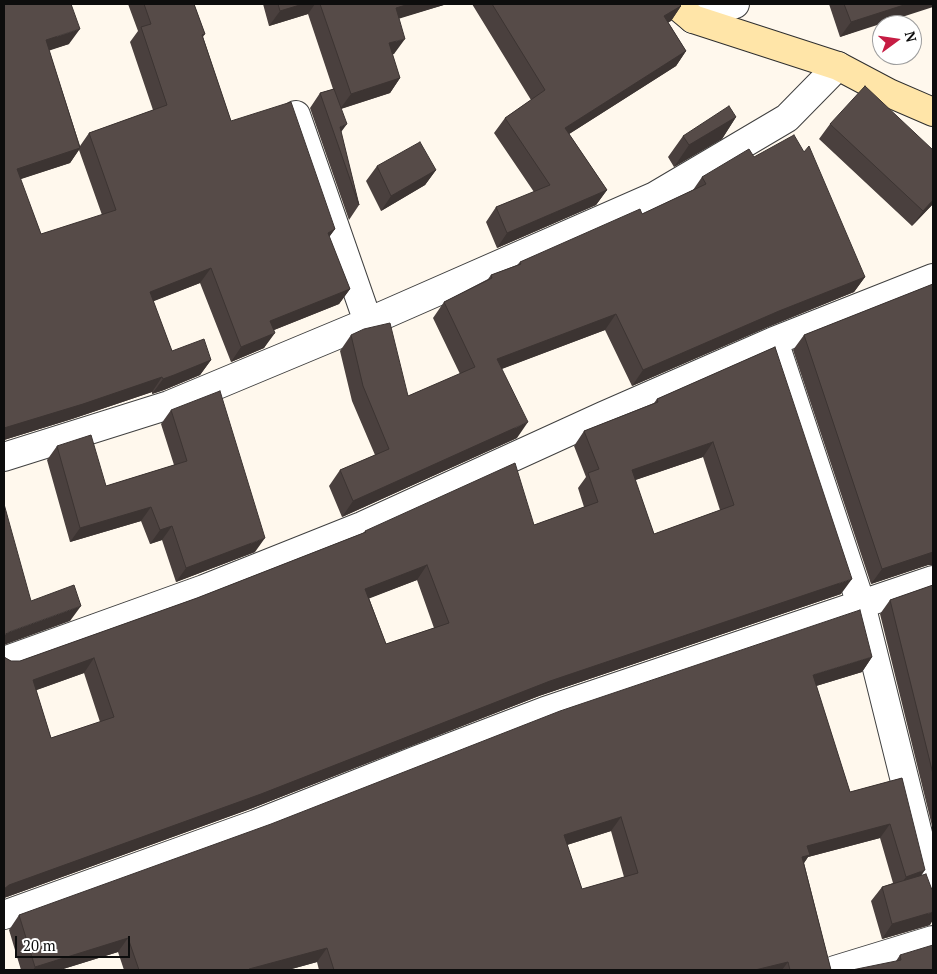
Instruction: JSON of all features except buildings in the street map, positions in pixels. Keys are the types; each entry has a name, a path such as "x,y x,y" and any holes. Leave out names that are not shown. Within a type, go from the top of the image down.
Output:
{"street":[{"path":"684,11 735,4"},
{"path":"684,11 838,66 889,93 933,112"},
{"path":"4,457 170,404 368,322 655,196 787,118 838,66"},
{"path":"296,115 368,322"},
{"path":"4,660 204,589 362,526 602,416 774,341 933,278"},
{"path":"774,341 860,604 933,894"},
{"path":"4,915 256,824 545,711 933,580"},
{"path":"835,970 933,940"}]}
